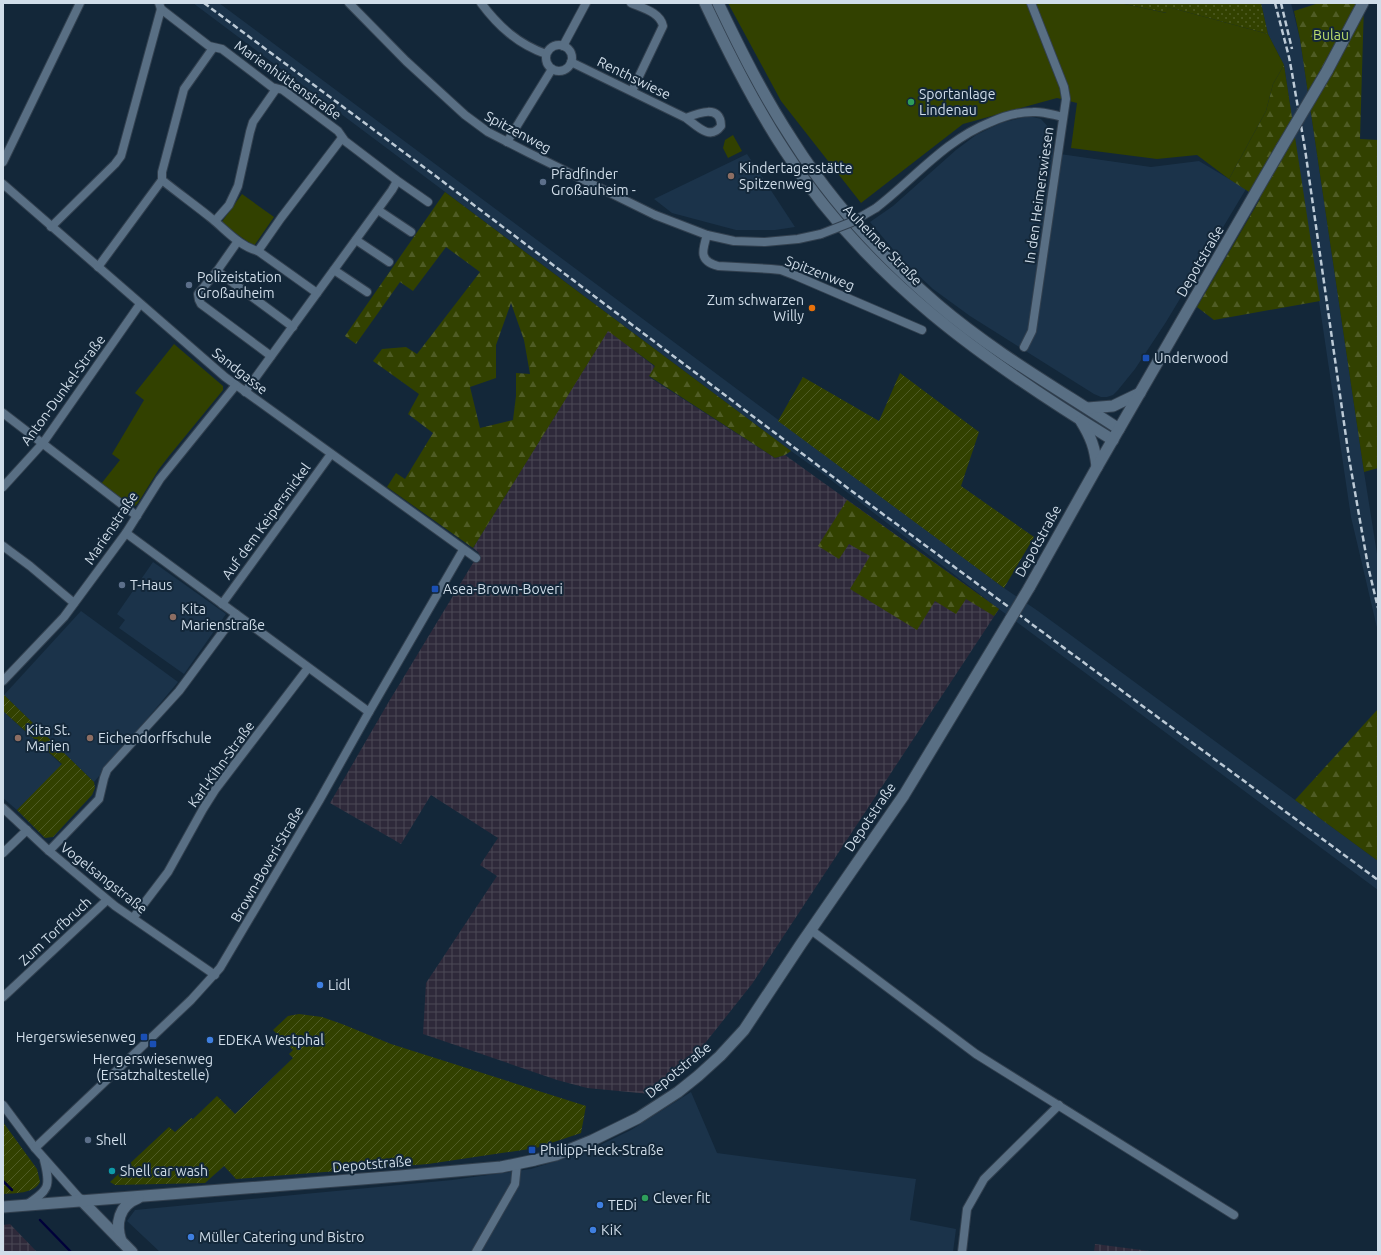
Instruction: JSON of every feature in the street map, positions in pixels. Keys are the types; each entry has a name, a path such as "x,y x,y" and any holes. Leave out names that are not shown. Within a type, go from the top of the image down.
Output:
{"main road":[{"name":"Auheimer Straße","path":"705,3 739,73 762,115 785,152 805,180 850,236 879,268 910,296 960,337 1000,366 1113,440"},
{"name":"Auheimer Straße","path":"718,3 759,85 793,142 826,188 860,230 890,261 932,300 962,324 1003,354 1119,429"},
{"name":"Depotstraße","path":"3,1207 400,1176 517,1164 556,1155 621,1127 663,1102 698,1076 720,1056 744,1030 904,795 1029,588 1364,3"},
{"path":"1088,408 1113,406 1140,393"},
{"path":"1080,419 1092,440 1096,453 1097,467"},
{"path":"122,1242 118,1228 120,1215 123,1208 135,1198 143,1196"},
{"path":"81,1200 132,1252"}],"street":[{"path":"3,162 80,3"},
{"name":"Spitzenweg","path":"349,3 406,62 465,115 488,132 655,215 707,235 734,241 765,242 798,240 821,234"},
{"path":"481,3 500,26 513,37 527,47 546,54"},
{"path":"563,46 586,3"},
{"path":"631,3 655,14 659,17 663,26 632,91"},
{"path":"1031,3 1064,87 1066,99 1063,117"},
{"path":"51,227 119,160 160,6"},
{"name":"Marienhüttenstraße","path":"160,6 213,48 222,49 272,87 283,90 338,131 342,138 395,179 428,202"},
{"path":"554,46 563,46 568,49 571,54 571,62 564,70 560,71 552,69 547,63 546,54 554,46"},
{"path":"98,267 162,180 162,172 184,89 213,48"},
{"name":"Renthswiese","path":"571,62 686,118"},
{"path":"507,142 552,69"},
{"path":"215,221 228,205 238,186 252,127 257,116 276,89"},
{"name":"In den Heimerswiesen","path":"821,234 852,222 876,208 887,200 936,155 972,130 999,118 1019,113 1041,112 1063,117 1032,331 1030,339 1024,347"},
{"path":"258,251 281,218 342,138"},
{"path":"245,392 395,186 395,179"},
{"path":"162,180 215,221 238,241 249,248 258,251 316,293"},
{"name":"Sandgasse","path":"3,184 140,304 236,385 476,558"},
{"path":"378,210 411,232"},
{"name":"Spitzenweg","path":"707,235 702,251 706,261 711,264 718,266 781,270 922,330"},
{"path":"356,240 389,262"},
{"path":"238,241 217,271 198,294 199,300 201,304 271,356"},
{"path":"334,270 367,292"},
{"path":"217,271 293,327"},
{"name":"Anton-Dunkel-Straße","path":"3,487 43,443 140,304"},
{"name":"Marienstraße","path":"3,681 64,617 126,533 160,479 236,385"},
{"path":"3,412 137,516"},
{"name":"Auf dem Keipersnickel","path":"222,604 331,454"},
{"path":"126,533 369,712"},
{"path":"3,546 30,566 74,604"},
{"name":"Brown-Boveri-Straße","path":"35,1148 191,1000 215,974 322,796 369,712 464,550"},
{"path":"49,851 99,798 107,770 179,691 236,614"},
{"name":"Karl-Kihn-Straße","path":"133,918 168,872 209,799 308,668"},
{"name":"Vogelsangstraße","path":"3,808 49,851 107,900 215,974"},
{"path":"3,853 27,830"},
{"name":"Zum Torfbruch","path":"3,997 107,900"},
{"path":"811,930 976,1054 1234,1215"},
{"path":"3,1105 35,1148 81,1200"},
{"path":"962,1252 967,1209 984,1179 1059,1105"},
{"path":"26,1205 40,1195 47,1185 48,1175 44,1157"},
{"path":"476,1252 515,1184 517,1164"}],"shaded area":[{"path":"193,3 219,3 1004,588 1038,611 1378,861 1378,890 999,609 822,473"},
{"path":"1261,3 1291,3 1300,39 1378,560 1378,632 1351,517 1284,65 1268,34"},
{"path":"1029,116 1041,119 1050,129 1053,136 1053,153 1151,167 1199,161 1246,189 1166,322 1135,369 1113,395 1107,397 1101,397 1094,394 970,316 933,289 901,259 870,222 893,206 956,150 976,135 1001,123"},
{"name":"Kindertagesstätte Spitzenweg","path":"747,154 795,227 775,230 736,230 672,213 654,199"},
{"path":"608,330 655,367 649,377 775,458 785,455 999,609 752,984 687,1066 665,1088 650,1094 587,1088 557,1080 423,1034 426,983 497,876 480,865 498,838 431,795 401,844 330,803 388,703 479,553 473,548"},
{"name":"Kita Marienstraße","path":"153,562 226,614 184,674 119,628 125,620 117,614"},
{"name":"Eichendorffschule","path":"81,611 178,682 94,782 4,695"},
{"name":"Kita St. Marien","path":"3,711 62,765 17,810 3,798"},
{"path":"691,1092 717,1153 916,1179 910,1220 956,1229 953,1252 160,1252 127,1221 135,1210 452,1180 531,1169 586,1152 631,1130"},
{"path":"10,1224 37,1252 3,1252 3,1225"},
{"path":"1095,1244 1157,1252 1094,1252"}],"green space":[{"name":"Sportanlage Lindenau","path":"728,3 1120,3 1166,13 1168,7 1268,34 1284,65 1273,84 1266,111 1229,179 1197,155 1157,159 1071,148 1077,103 1057,98 963,124 861,203 781,101"},
{"path":"1120,3 1261,3 1268,34 1168,7 1167,13"},
{"name":"Bulau","path":"1319,3 1364,3 1360,139 1378,140 1378,468 1364,472 1300,39 1294,11"},
{"path":"1284,65 1320,301 1214,320 1197,307 1260,199 1229,179 1266,111 1273,84"},
{"path":"733,135 742,151 728,158 723,148 725,140"},
{"path":"445,192 791,451 785,455 775,458 649,376 655,366 608,331 473,548 387,487 396,473 405,479 433,433 408,414 419,394 373,361 382,349 406,347 417,354 480,272 446,247 413,291 400,282 356,344 345,336","holes":["511,303 524,340 530,374 516,373 516,396 513,420 480,428 470,387 496,378 496,345"]},
{"path":"242,194 274,217 254,246 221,223"},
{"path":"174,344 223,386 223,390 159,469 138,503 135,506 128,505 101,484 120,460 112,454 144,400 135,393"},
{"path":"900,373 979,432 961,486 1034,537 1004,588 778,421 803,377 879,421"},
{"path":"847,500 999,609 994,616 966,599 956,614 935,601 917,630 850,589 870,556 849,544 839,559 818,546"},
{"path":"4,695 94,782 95,788 92,795 53,837 45,838 17,810 62,764 3,711"},
{"path":"1378,709 1378,861 1295,800"},
{"path":"299,1014 322,1017 391,1044 586,1106 581,1133 536,1148 428,1164 236,1179 224,1166 205,1183 115,1185 110,1182 169,1127 175,1132 191,1118 193,1119 217,1096 235,1114 293,1058 289,1054 293,1050 273,1030 288,1016"},
{"path":"3,1122 37,1169 40,1182 29,1191 3,1194"}],"waterway":[{"path":"3,1181 12,1190"},
{"path":"40,1220 71,1252"}],"railway":[{"path":"204,3 425,168 849,489 1378,880"},
{"path":"1275,3 1289,57 1305,149 1349,458 1368,566 1378,608"},
{"path":"1281,3 1292,49"}],"place":[{"name":"Sportanlage Lindenau","path":"911,102"},
{"name":"Kindertagesstätte Spitzenweg","path":"731,176"},
{"name":"Pfadfinder Großauheim -","path":"543,182"},
{"name":"Polizeistation Großauheim","path":"189,285"},
{"name":"Zum schwarzen Willy","path":"812,308"},
{"name":"Underwood","path":"1146,358"},
{"name":"T-Haus","path":"122,585"},
{"name":"Asea-Brown-Boveri","path":"435,589"},
{"name":"Kita Marienstraße","path":"173,617"},
{"name":"Kita St. Marien","path":"18,738"},
{"name":"Eichendorffschule","path":"90,738"},
{"name":"Lidl","path":"320,985"},
{"name":"Hergerswiesenweg","path":"144,1037"},
{"name":"EDEKA Westphal","path":"210,1040"},
{"name":"Hergerswiesenweg (Ersatzhaltestelle)","path":"153,1044"},
{"name":"Shell","path":"88,1140"},
{"name":"Philipp-Heck-Straße","path":"532,1150"},
{"name":"Shell car wash","path":"112,1171"},
{"name":"Clever fit","path":"645,1198"},
{"name":"TEDi","path":"600,1205"},
{"name":"KiK","path":"593,1230"},
{"name":"Müller Catering und Bistro","path":"191,1237"}]}
